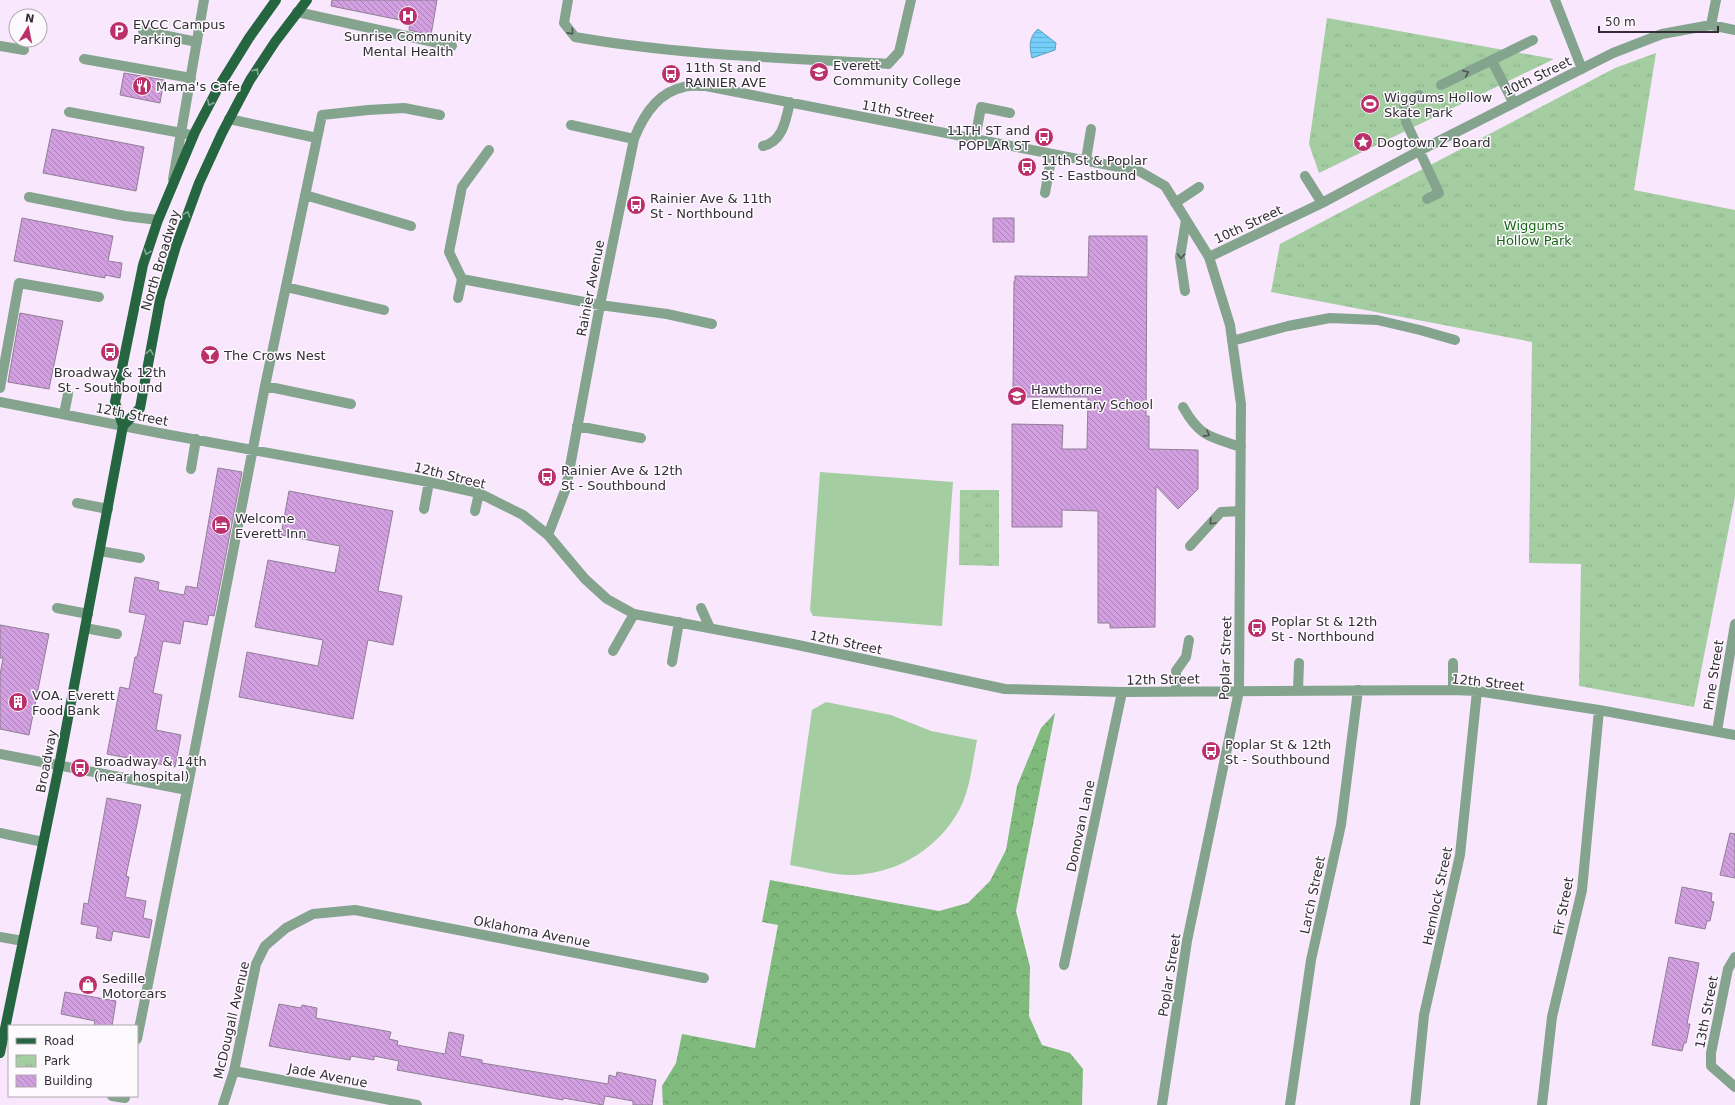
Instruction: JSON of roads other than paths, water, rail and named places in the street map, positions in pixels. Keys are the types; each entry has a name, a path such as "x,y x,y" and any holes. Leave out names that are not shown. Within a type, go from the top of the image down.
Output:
{"main road":[{"name":"North Broadway","path":"276,0 249,38 218,88 194,135 158,220 143,265 116,402 124,426 140,408 160,300 176,246 199,183 250,80 275,42 307,0"},
{"name":"Broadway","path":"0,1053 59,766 124,426"}],"street":[{"path":"171,189 204,0"},
{"path":"568,0 564,23 575,36 603,42 705,52 888,64 899,52 911,0"},
{"path":"1555,0 1582,68"},
{"path":"1711,25 1716,0"},
{"path":"297,12 452,46"},
{"name":"10th Street","path":"1209,257 1322,203 1513,102 1613,53 1662,34 1711,25 1735,30"},
{"path":"143,31 197,42"},
{"path":"1440,85 1492,62 1534,40"},
{"path":"0,46 24,50"},
{"path":"84,59 191,78"},
{"path":"1492,62 1513,102"},
{"name":"11th Street","path":"706,86 975,140 1139,170 1164,186 1209,257"},
{"name":"Rainier Avenue","path":"548,535 566,488 600,306 634,138 642,120 654,104 667,93 684,87 706,86"},
{"path":"1418,95 1404,109 1406,122 1439,193 1427,199"},
{"path":"763,146 769,145 776,139 786,124 790,102"},
{"path":"975,140 981,107 1010,113"},
{"path":"138,1034 187,790 209,650 253,449 322,115 404,108 440,115"},
{"path":"69,112 194,135"},
{"path":"229,120 317,138"},
{"path":"571,125 634,138"},
{"path":"1086,160 1091,129"},
{"path":"458,298 462,279 449,252 462,187 489,150"},
{"path":"1045,193 1052,154"},
{"path":"1305,176 1322,203"},
{"path":"1175,203 1199,187"},
{"path":"305,195 412,226"},
{"path":"29,197 125,216 158,220"},
{"path":"1185,292 1180,257 1186,220"},
{"name":"Poplar Street","path":"1162,1105 1187,941 1239,691 1241,404 1230,325 1209,257"},
{"path":"462,279 600,306 667,314 712,324"},
{"path":"0,388 19,283 99,297"},
{"path":"286,287 384,310"},
{"path":"1232,341 1288,326 1330,318 1377,320 1455,340"},
{"path":"265,386 351,404"},
{"path":"64,414 68,394"},
{"name":"12th Street","path":"0,402 429,482 479,493 523,515 548,535 585,579 607,599 634,614 792,644 1005,689 1122,692 1358,690 1477,691 1599,710 1735,735"},
{"path":"1183,407 1191,422 1205,434 1241,447"},
{"path":"578,426 641,438"},
{"path":"191,469 196,439"},
{"path":"424,509 429,482"},
{"path":"475,511 479,493"},
{"path":"77,503 108,509"},
{"path":"1190,546 1221,512 1240,511"},
{"path":"100,551 140,558"},
{"path":"57,608 88,614"},
{"path":"701,608 710,628"},
{"path":"613,651 634,614"},
{"path":"672,662 679,622"},
{"name":"Pine Street","path":"1717,731 1735,624"},
{"path":"85,628 117,634"},
{"path":"1176,691 1176,671 1186,656 1189,640"},
{"path":"1298,691 1299,663"},
{"path":"1453,664 1453,690"},
{"name":"Larch Street","path":"1290,1105 1311,960 1341,825 1358,690"},
{"name":"Hemlock Street","path":"1414,1105 1424,1015 1460,855 1477,691"},
{"name":"Donovan Lane","path":"1064,965 1122,692"},
{"name":"Fir Street","path":"1542,1105 1552,1016 1582,890 1599,710"},
{"path":"0,754 187,790"},
{"path":"0,834 43,842"},
{"name":"Oklahoma Avenue","path":"355,910 704,978"},
{"name":"McDougall Avenue","path":"223,1105 234,1071 256,964 265,946 286,928 313,914 355,910"},
{"path":"0,937 23,941"},
{"name":"13th Street","path":"1735,957 1728,970 1711,1053 1711,1066 1735,1087"},
{"name":"Jade Avenue","path":"234,1071 417,1105"},
{"path":"115,1097 125,1100"}],"water":[{"path":"1038,29 1056,43 1055,50 1032,58 1030,42"}],"place":[{"name":"Sunrise Community Mental Health","path":"408,16"},
{"name":"EVCC Campus Parking","path":"119,31"},
{"name":"Everett Community College","path":"819,72"},
{"name":"11th St and RAINIER AVE","path":"671,74"},
{"name":"Mama's Cafe","path":"142,86"},
{"name":"Wiggums Hollow Skate Park","path":"1370,104"},
{"name":"11TH ST and POPLAR ST","path":"1044,137"},
{"name":"Dogtown Z Board","path":"1363,142"},
{"name":"11th St & Poplar St - Eastbound","path":"1027,167"},
{"name":"Rainier Ave & 11th St - Northbound","path":"636,205"},
{"name":"Broadway & 12th St - Southbound","path":"110,352"},
{"name":"The Crows Nest","path":"210,355"},
{"name":"Hawthorne Elementary School","path":"1017,396"},
{"name":"Rainier Ave & 12th St - Southbound","path":"547,477"},
{"name":"Welcome Everett Inn","path":"221,525"},
{"name":"Poplar St & 12th St - Northbound","path":"1257,628"},
{"name":"VOA. Everett Food Bank","path":"18,702"},
{"name":"Poplar St & 12th St - Southbound","path":"1211,751"},
{"name":"Broadway & 14th (near hospital)","path":"80,768"},
{"name":"Sedille Motorcars","path":"88,985"}],"park label":[{"name":"Wiggums Hollow Park","path":"1534,232"}]}
